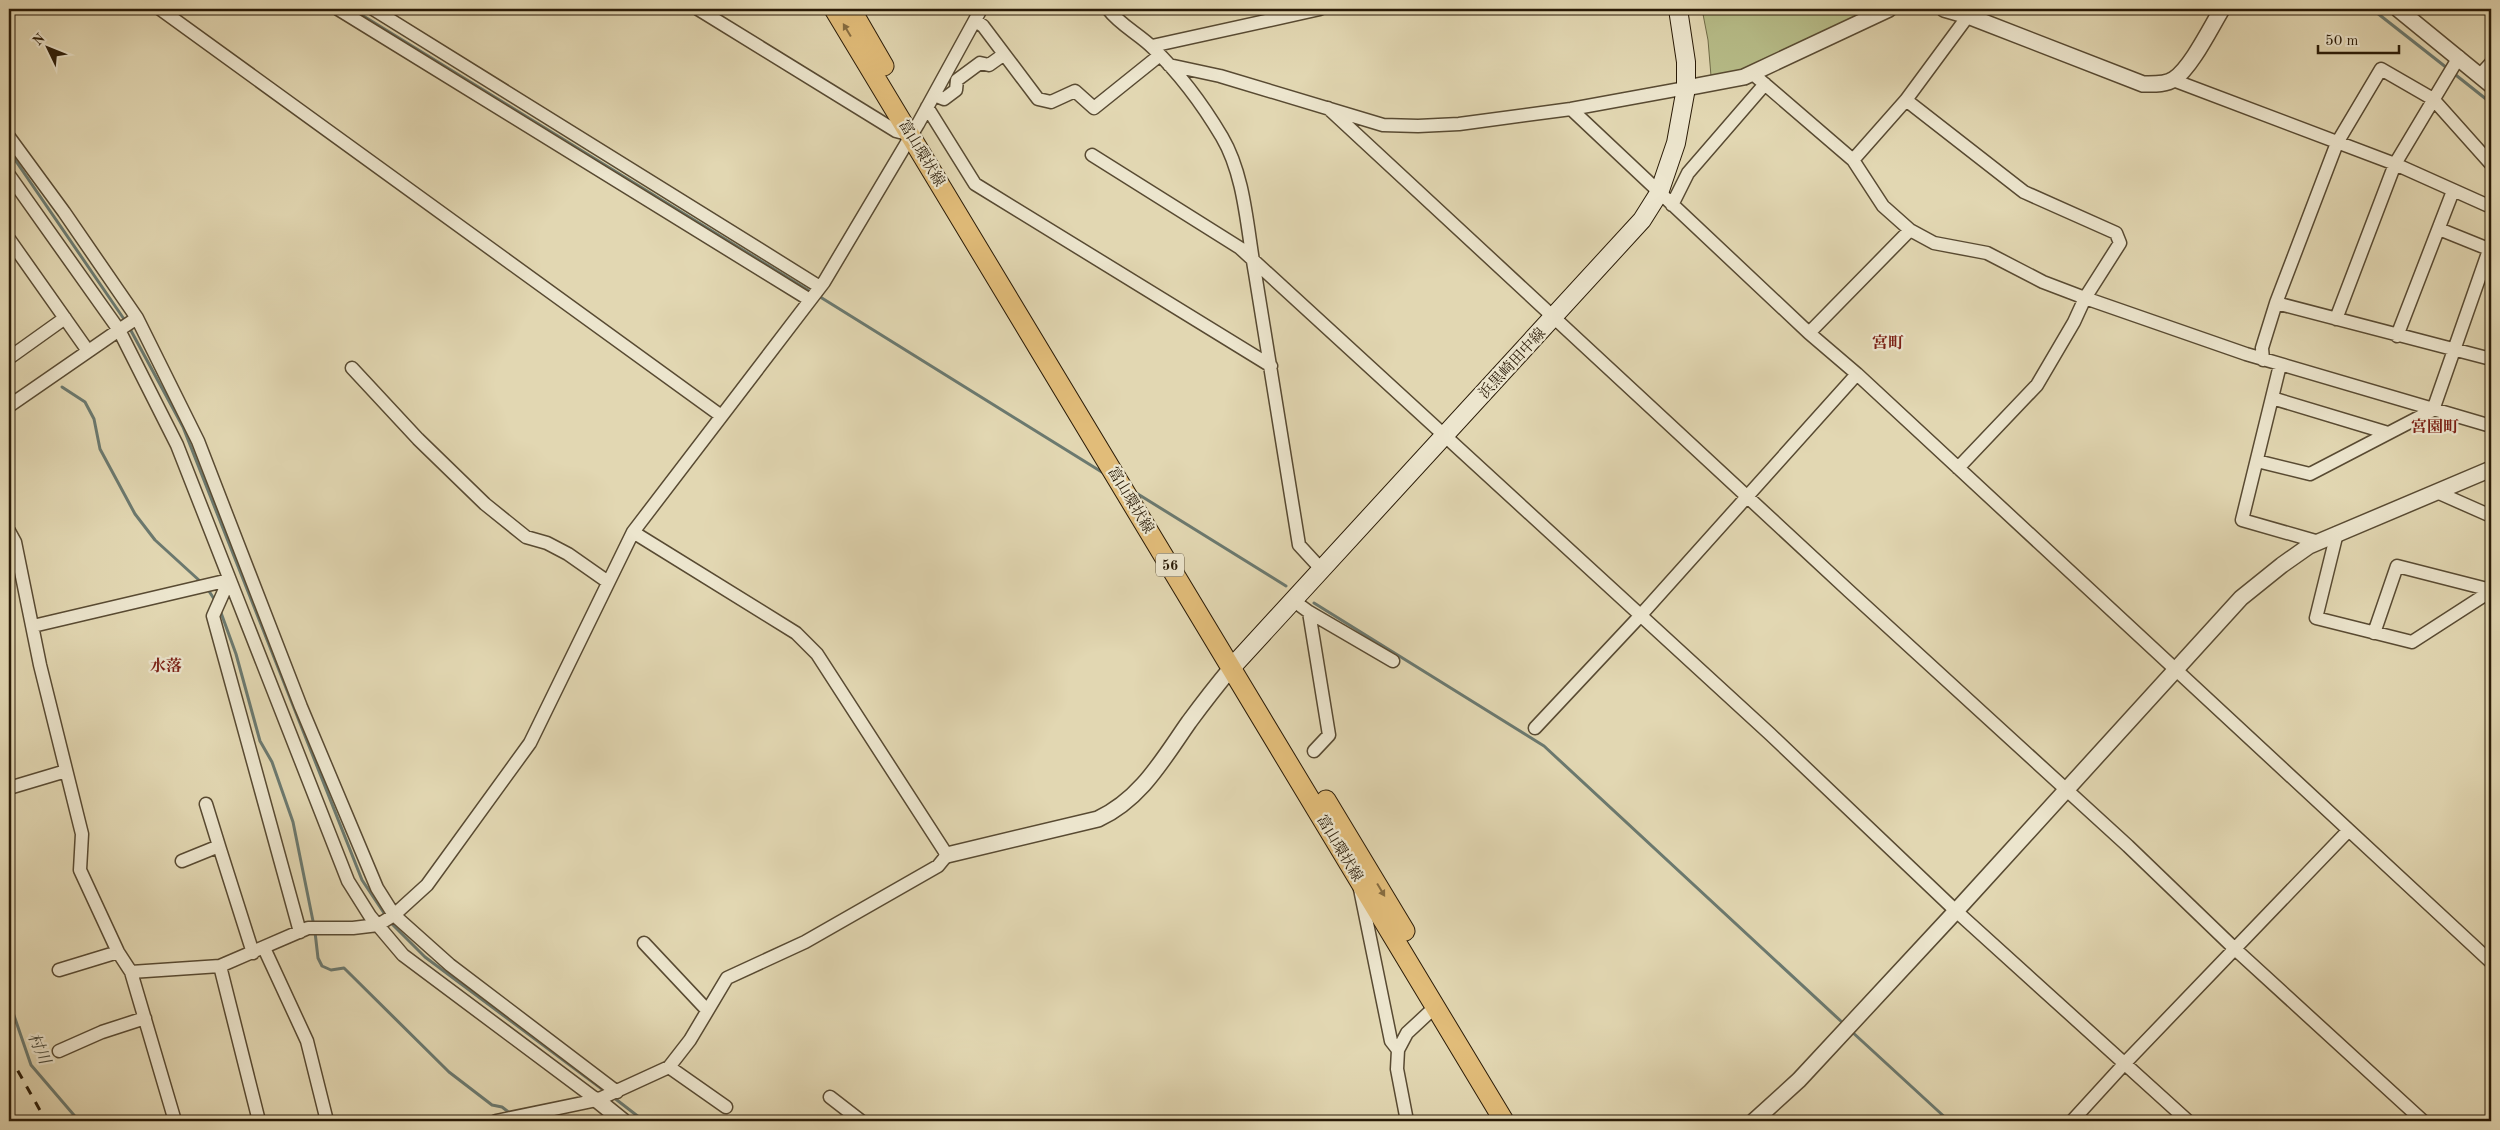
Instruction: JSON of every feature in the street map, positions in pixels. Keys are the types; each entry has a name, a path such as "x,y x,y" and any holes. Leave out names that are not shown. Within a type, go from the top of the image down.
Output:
{"main road":[{"name":"富山環状線","path":"834,9 915,130 1236,662 1518,1121"},
{"name":"富山環状線","path":"850,9 915,130"},
{"name":"浜黒崎田中線","path":"1236,662 1446,436 1642,220 1665,199 1686,88 1686,62 1678,9"},
{"name":"富山環状線","path":"1236,662 1357,877 1504,1121"}],"street":[{"path":"160,9 720,415"},
{"path":"338,9 810,300"},
{"path":"373,9 820,287"},
{"path":"698,9 896,132 915,130"},
{"path":"131,972 220,966 308,928 353,928 378,925 394,915 427,885 530,743 632,532 820,287 915,130 982,9"},
{"path":"1108,9 1129,29 1156,50 1170,65 1194,95 1227,147 1240,184 1299,545 1322,570"},
{"path":"976,21 984,26 1038,99 1051,102 1075,91 1094,108 1156,50 1320,9"},
{"path":"1170,65 1220,76 1383,124 1418,126 1459,124 1571,109 1744,78 1889,9"},
{"path":"1944,9 1968,16 2143,84 2158,84 2173,80 2189,61 2222,9"},
{"path":"2398,9 2486,80 2491,62"},
{"path":"1853,160 1906,100 1968,16"},
{"path":"934,95 944,99 956,90 957,80 980,62 989,65 1003,54"},
{"path":"2336,319 2395,164 2459,57"},
{"path":"454,80 464,65"},
{"path":"2263,360 2262,348 2276,303 2336,143 2380,69 2433,99 2491,164"},
{"path":"1753,74 1853,160 1883,206 1910,230 1934,243 1987,253 2043,282 2280,366 2491,426"},
{"path":"2173,80 2395,164 2491,206"},
{"path":"1665,199 1764,84"},
{"path":"1906,100 2024,192 2116,233 2120,243 2085,298 2074,322 2037,385 1958,468"},
{"path":"927,107 975,184 1271,366"},
{"path":"1328,108 2423,1121"},
{"path":"1571,109 1809,333 1857,374 2491,962"},
{"path":"9,137 64,212 137,318 198,441 362,857 377,888 394,915 450,965 618,1092"},
{"path":"1092,155 1240,248 1770,734 1956,911 2188,1121"},
{"path":"9,175 119,330 177,445 348,881 370,916 403,955 597,1100 617,1119"},
{"path":"2397,336 2453,191"},
{"path":"2256,461 2310,474 2432,410 2490,250 2439,229"},
{"path":"1809,333 1910,230"},
{"path":"9,239 88,351"},
{"path":"2276,303 2491,359"},
{"path":"10,355 65,318"},
{"path":"9,406 137,318"},
{"path":"2280,366 2242,520 2319,542"},
{"path":"352,368 418,439 485,504 526,537 547,543 568,554 608,582"},
{"path":"1535,728 1640,616 1857,374"},
{"path":"2272,398 2388,433"},
{"path":"1754,1121 1799,1080 2241,598 2282,565 2319,542 2337,533 2439,493 2491,469"},
{"path":"2439,493 2491,516"},
{"path":"9,531 14,542 40,664 82,834 80,870 118,952 131,972 175,1121"},
{"path":"632,532 796,633 817,654 947,854"},
{"path":"2337,533 2316,618 2412,642 2491,590"},
{"path":"2374,633 2397,566 2491,590"},
{"path":"32,626 229,580"},
{"path":"229,580 213,616 300,932"},
{"path":"1294,601 1309,612 1393,661"},
{"path":"1309,612 1329,735 1314,751"},
{"path":"496,1121 597,1100 618,1092 668,1067 690,1040 706,1009 727,978 805,942 938,866 947,854 1098,818 1112,812 1126,802 1147,781 1236,662"},
{"path":"9,788 66,771"},
{"path":"206,804 219,846 259,950 307,1041 327,1121"},
{"path":"2072,1121 2125,1063 2348,831"},
{"path":"182,861 219,846"},
{"path":"1357,877 1391,1041 1398,1050"},
{"path":"644,943 706,1009"},
{"path":"59,970 118,952"},
{"path":"220,966 260,1121"},
{"path":"1408,1121 1397,1069 1398,1050 1407,1033 1435,1007"},
{"path":"59,1051 102,1032 145,1018"},
{"path":"668,1067 726,1107"},
{"path":"830,1097 861,1121"}],"green space":[{"path":"1702,9 1873,9 1742,70 1711,76 1708,40"}],"waterway":[{"path":"352,9 811,292"},
{"path":"2372,9 2447,68"},
{"path":"2452,72 2491,103"},
{"path":"9,151 126,322"},
{"path":"817,295 1105,474"},
{"path":"129,327 183,427 362,880 386,916"},
{"path":"62,387 85,402 94,419 100,449 135,514 155,540 201,582"},
{"path":"1133,491 1286,586"},
{"path":"207,588 216,602"},
{"path":"1314,603 1544,746 1844,1024"},
{"path":"220,610 236,654 260,741 272,762 293,822 314,926"},
{"path":"389,921 425,957 606,1092"},
{"path":"315,932 318,958 322,966 331,970 344,968 449,1072 492,1105 502,1107 511,1114"},
{"name":"村川","path":"9,1001 31,1065 79,1121"},
{"path":"1850,1030 1949,1121"},
{"path":"613,1097 644,1121"}],"railway":[{"path":"9,1055 46,1121"}],"district":[{"name":"宮町","path":"1888,342"},
{"name":"宮園町","path":"2435,426"},
{"name":"水落","path":"166,665"}]}
